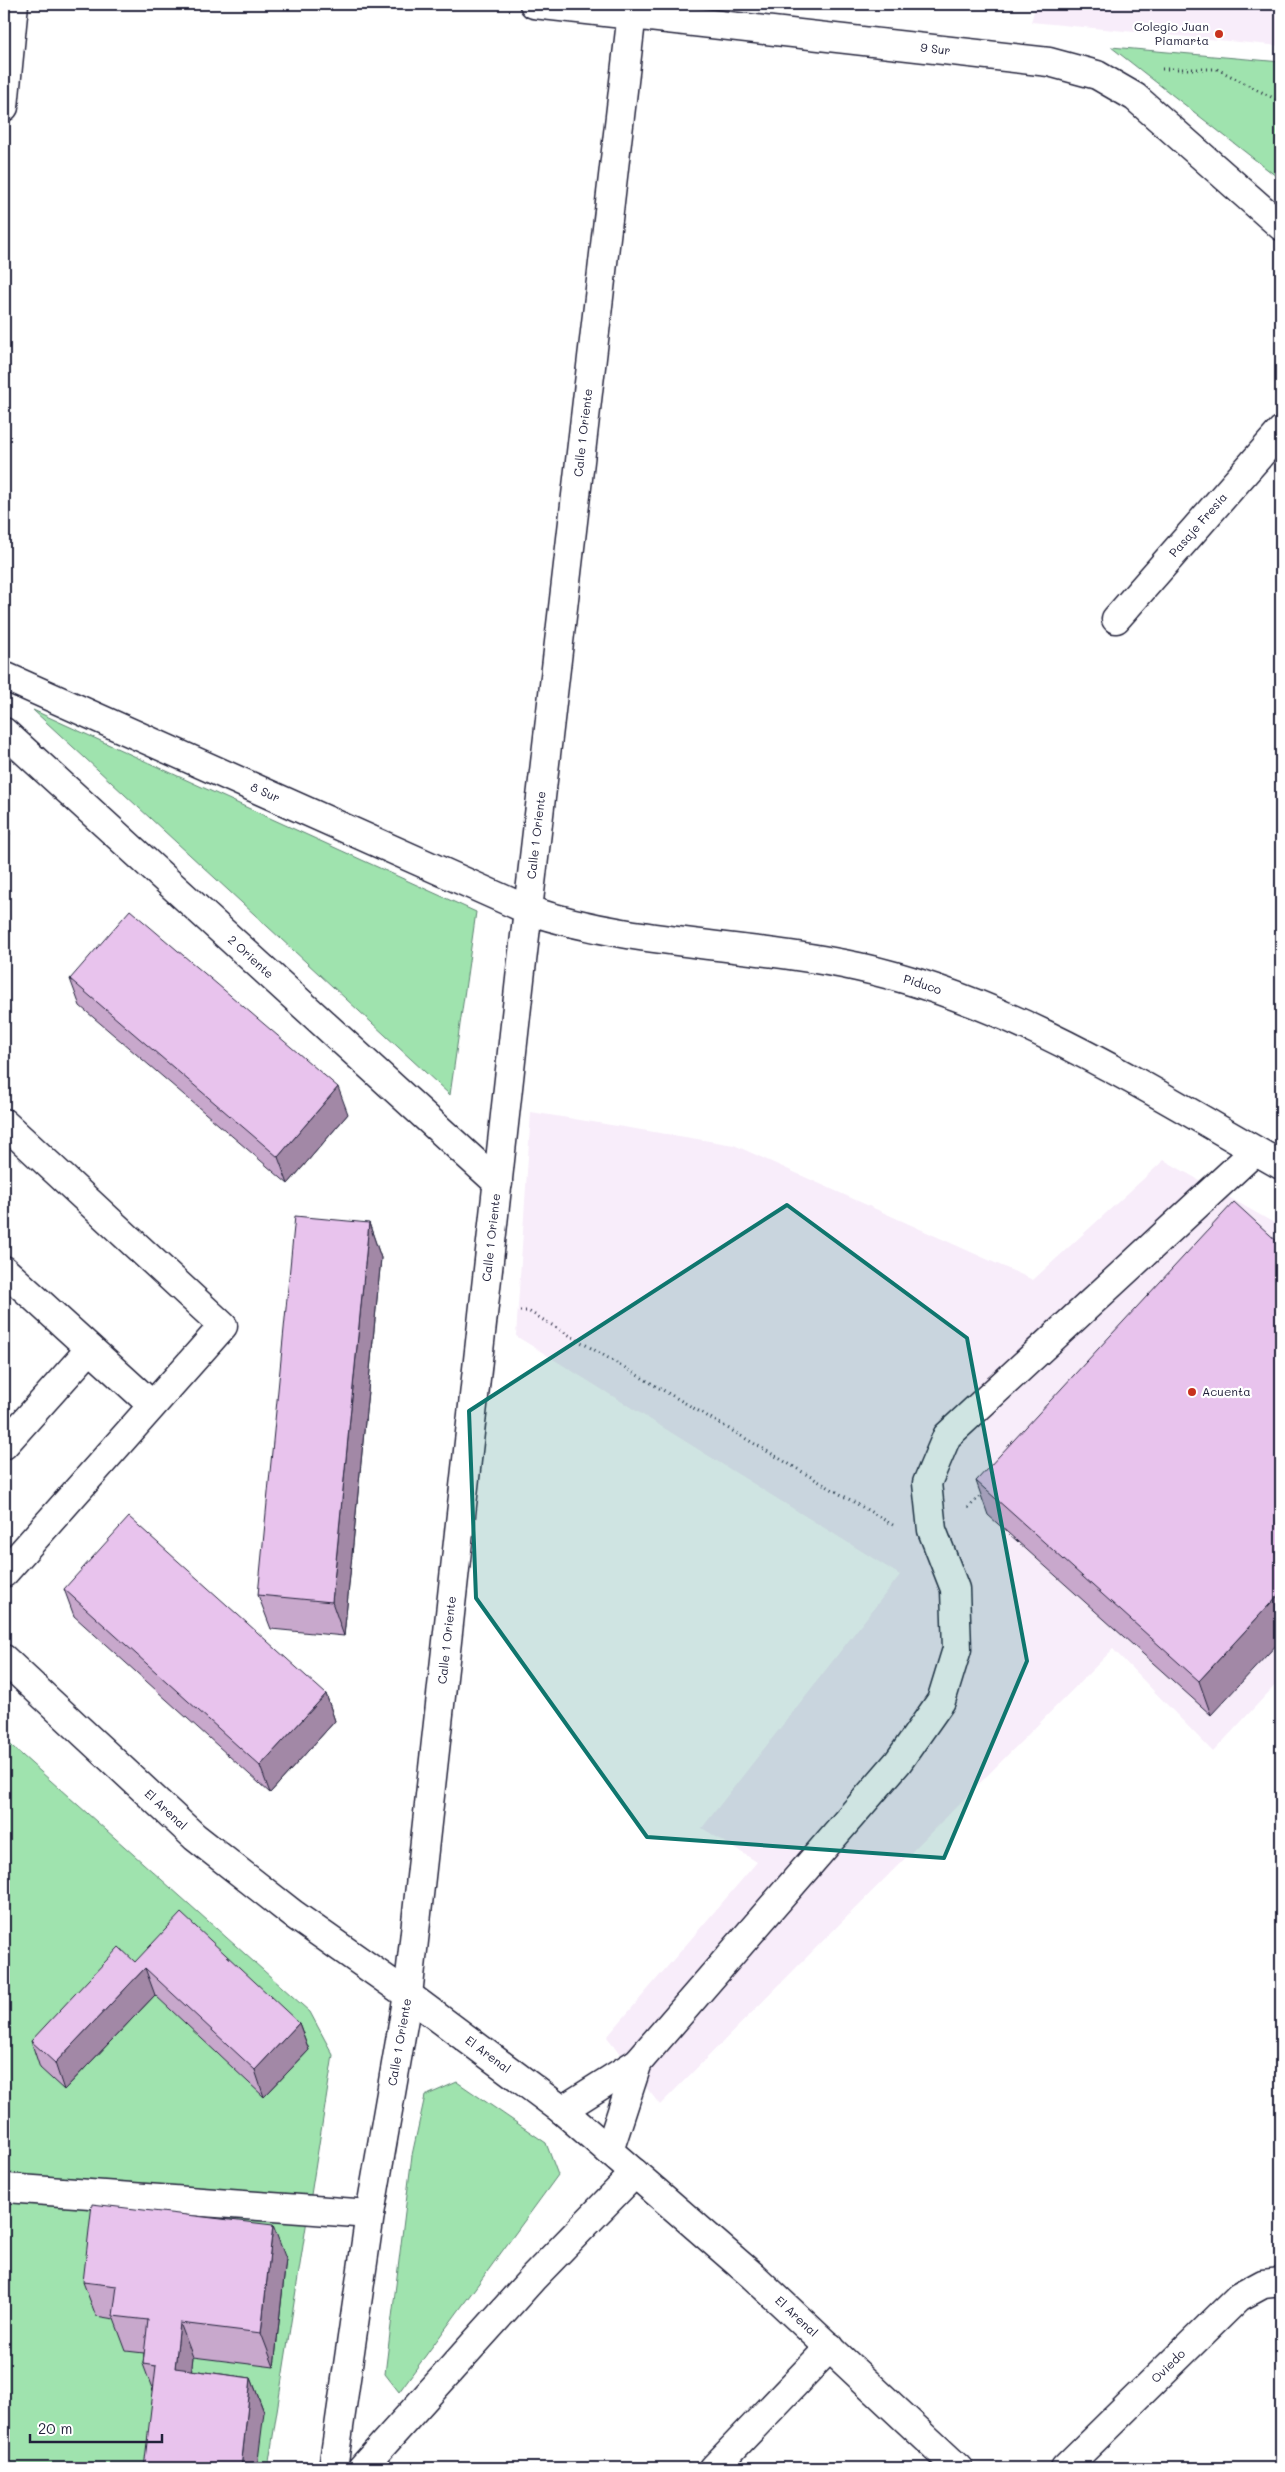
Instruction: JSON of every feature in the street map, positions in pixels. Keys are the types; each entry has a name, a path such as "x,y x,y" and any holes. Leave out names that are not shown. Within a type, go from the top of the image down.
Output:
{"street":[{"path":"4,107 14,4"},
{"name":"9 Sur","path":"534,4 633,9 1048,62 1097,75 1134,97 1281,226"},
{"name":"Calle 1 Oriente","path":"333,2468 370,2214 408,1995 528,910 633,9"},
{"name":"Pasaje Fresia","path":"1116,619 1281,431"},
{"name":"8 Sur","path":"4,676 528,910"},
{"name":"2 Oriente","path":"4,732 498,1183"},
{"name":"Piduco","path":"528,910 567,923 616,933 808,957 859,967 960,997 1058,1040 1281,1165"},
{"path":"4,1123 224,1326 4,1573"},
{"path":"562,2110 638,2062 898,1762 941,1701 957,1649 955,1588 932,1530 927,1483 947,1436 1255,1151"},
{"path":"4,1270 152,1405"},
{"path":"4,1445 90,1349"},
{"name":"El Arenal","path":"4,1659 195,1837 327,1940 408,1995 562,2110 830,2347 958,2468"},
{"path":"609,2151 638,2062"},
{"path":"362,2468 547,2263 635,2173"},
{"path":"6,2188 370,2214"},
{"name":"Oviedo","path":"1065,2468 1239,2297 1263,2284 1281,2282"},
{"path":"714,2468 830,2347"}],"path":[{"path":"1161,70 1217,69 1281,102"},
{"path":"484,1310 528,1311 908,1534 948,1527 986,1489"}],"highlighted area":[{"path":"787,1205 967,1338 1027,1661 944,1858 647,1837 476,1598 469,1411"}],"shaded area":[{"name":"Colegio Juan Piamarta","path":"1036,4 1281,4 1281,46 1031,22"},
{"path":"531,1112 734,1145 1033,1280 1164,1160 1281,1227 1281,1679 1213,1752 1113,1649 660,2105 607,2037 757,1862 702,1828 900,1575 516,1336"}],"green space":[{"path":"1111,47 1281,62 1281,180"},
{"path":"33,710 476,912 450,1095"},
{"path":"4,1739 310,2012 333,2055 268,2468 4,2468"},
{"path":"457,2082 546,2143 558,2175 399,2392 385,2374 412,2155 425,2096"}],"building":[{"path":"130,910 338,1087 278,1157 70,979"},
{"name":"Acuenta","path":"1234,1202 1281,1245 1281,1592 1199,1681 976,1481"},
{"path":"295,1216 369,1223 332,1602 258,1595"},
{"path":"129,1517 326,1694 260,1766 64,1589"},
{"path":"181,1913 299,2023 255,2070 145,1968 55,2063 31,2041 119,1947 135,1962"},
{"path":"92,2204 273,2225 261,2333 180,2323 175,2368 251,2378 241,2468 144,2468 156,2366 143,2364 148,2320 113,2316 117,2286 83,2282"}],"place":[{"name":"Colegio Juan Piamarta","path":"1219,34"},
{"name":"Acuenta","path":"1192,1392"}]}
